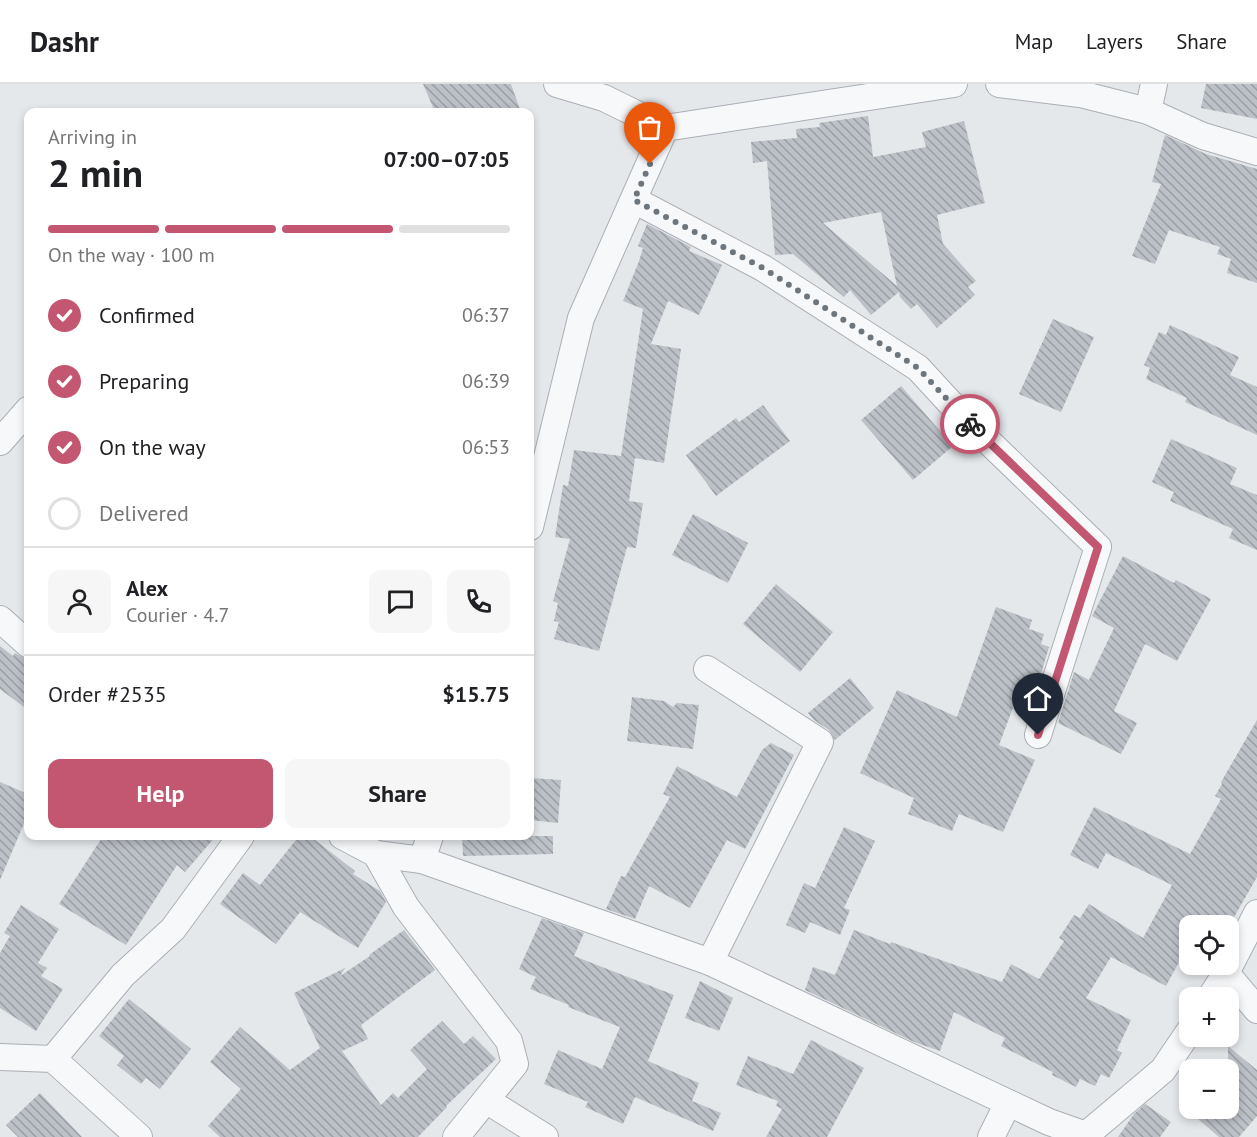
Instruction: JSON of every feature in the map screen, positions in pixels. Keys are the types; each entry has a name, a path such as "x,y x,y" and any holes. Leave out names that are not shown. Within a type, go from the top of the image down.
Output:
{"street":[{"path":"556,84 604,98 665,128 954,84"},
{"path":"999,84 1080,94 1148,111 1203,136 1257,152"},
{"path":"1148,111 1154,84"},
{"path":"534,510 580,318 665,128"},
{"path":"634,200 763,268 918,368 965,419 1098,547 1038,735"},
{"path":"0,442 24,415"},
{"path":"0,619 24,640"},
{"path":"707,669 820,742 710,962"},
{"path":"53,1059 123,975 173,929 238,840"},
{"path":"350,840 376,854 422,860 710,962 1049,1122 1086,1136 1163,1070 1179,1046"},
{"path":"422,860 429,840"},
{"path":"376,854 406,907 509,1041 515,1064 456,1137"},
{"path":"1239,948 1257,913"},
{"path":"1228,975 1257,1010"},
{"path":"0,1057 53,1059 139,1137"},
{"path":"486,1100 545,1137"},
{"path":"991,1137 1008,1103"}],"building":[{"path":"423,84 511,84 520,108 433,108"},
{"path":"1206,84 1257,84 1257,119 1201,108"},
{"path":"868,116 873,157 926,147 922,132 964,121 985,203 937,215 943,244 976,281 968,287 975,295 937,328 917,304 911,309 900,297 899,292 871,315 850,290 844,297 793,254 775,255 767,161 753,163 751,142 797,138 796,129 820,127 819,123","holes":["881,212 897,286 823,223"]},
{"path":"1165,135 1206,154 1257,169 1257,283 1227,273 1231,259 1217,254 1220,247 1169,230 1155,264 1132,256 1161,184 1152,182"},
{"path":"647,224 691,247 689,251 722,265 699,315 668,301 651,344 681,349 664,463 635,458 629,501 643,503 636,548 627,547 599,651 554,639 559,622 554,621 558,603 553,601 570,539 555,537 563,485 568,486 574,450 621,456 643,309 623,301 639,261 643,248 638,246"},
{"path":"1053,319 1094,337 1061,412 1019,394"},
{"path":"1170,325 1239,357 1230,375 1257,387 1257,435 1185,402 1187,398 1146,379 1150,368 1144,365 1159,332 1166,335"},
{"path":"901,386 953,446 913,480 861,420"},
{"path":"763,405 790,441 716,496 686,455 736,418 739,422"},
{"path":"1171,439 1237,468 1230,484 1257,495 1257,550 1229,538 1233,529 1170,501 1174,492 1152,482"},
{"path":"693,514 748,543 728,583 672,555"},
{"path":"1123,556 1174,583 1176,580 1211,599 1177,661 1145,644 1114,711 1137,723 1121,754 1058,723 1074,672 1089,680 1114,628 1092,616"},
{"path":"776,584 833,632 800,672 743,624"},
{"path":"996,607 1032,620 1029,629 1044,634 1041,644 1049,647 1030,710 1014,705 999,745 1035,760 1003,832 959,814 952,831 908,814 914,798 860,773 897,690 957,717"},
{"path":"0,646 13,656 15,653 24,658 24,707 0,689"},
{"path":"850,678 874,708 835,740 829,730 808,713"},
{"path":"632,697 664,701 673,707 677,703 699,705 693,749 627,741"},
{"path":"1257,720 1257,877 1235,915 1179,915 1179,962 1166,986 1111,957 1086,998 1131,1020 1117,1050 1122,1053 1109,1078 1101,1074 1095,1086 1080,1079 1076,1087 1052,1075 1053,1072 1001,1046 1005,1038 954,1012 940,1051 914,1042 805,990 813,967 835,975 854,930 1002,982 1011,964 1039,979 1064,941 1059,938 1074,915 1080,918 1089,904 1143,938 1172,885 1106,853 1098,869 1070,855 1094,807 1190,854 1221,799 1215,796"},
{"path":"771,743 794,755 745,849 727,840 690,908 649,886 635,919 606,909 621,876 625,877 670,797 663,794 677,766 737,797 762,750"},
{"path":"534,778 561,780 558,823 534,820"},
{"path":"0,782 24,792 24,823 0,880"},
{"path":"844,827 875,841 844,908 850,910 840,935 810,922 805,933 786,925 804,883 815,888"},
{"path":"534,836 553,836 553,854 463,856 462,840 534,840"},
{"path":"100,840 213,840 185,872 177,865 126,945 59,904"},
{"path":"296,840 315,840 355,871 353,874 380,891 386,902 358,948 300,912 276,944 220,904 243,873 260,885"},
{"path":"21,905 59,929 38,963 47,968 41,976 63,989 36,1031 0,1008 0,953 10,936 4,933"},
{"path":"542,918 584,933 574,956 674,995 648,1061 699,1083 692,1101 721,1113 713,1131 635,1097 623,1124 585,1107 588,1102 544,1084 558,1050 602,1069 620,1027 568,1007 569,1005 530,989 536,977 519,969"},
{"path":"404,930 435,970 361,1025 368,1039 342,1051 381,1105 393,1093 398,1098 427,1069 410,1050 442,1021 464,1044 473,1036 496,1059 446,1106 418,1137 220,1137 208,1126 241,1089 210,1062 240,1027 290,1070 320,1048 294,993 345,968 340,976"},
{"path":"700,981 733,998 719,1031 685,1018"},
{"path":"129,999 191,1049 160,1089 146,1078 141,1084 117,1065 124,1056 99,1036"},
{"path":"811,1040 864,1068 827,1137 766,1137 782,1109 776,1106 778,1101 736,1085 748,1056 793,1074"},
{"path":"1229,1047 1257,1070 1257,1116 1239,1137 1219,1137 1198,1119 1239,1119 1239,1059 1228,1059"},
{"path":"40,1093 82,1137 18,1137 6,1125"},
{"path":"1145,1104 1171,1122 1160,1137 1118,1137 1134,1114"}],"way so far":[{"path":"650,164 634,200 763,268 918,368 970,424"}],"route":[{"path":"970,424 1098,547 1038,735"}]}
